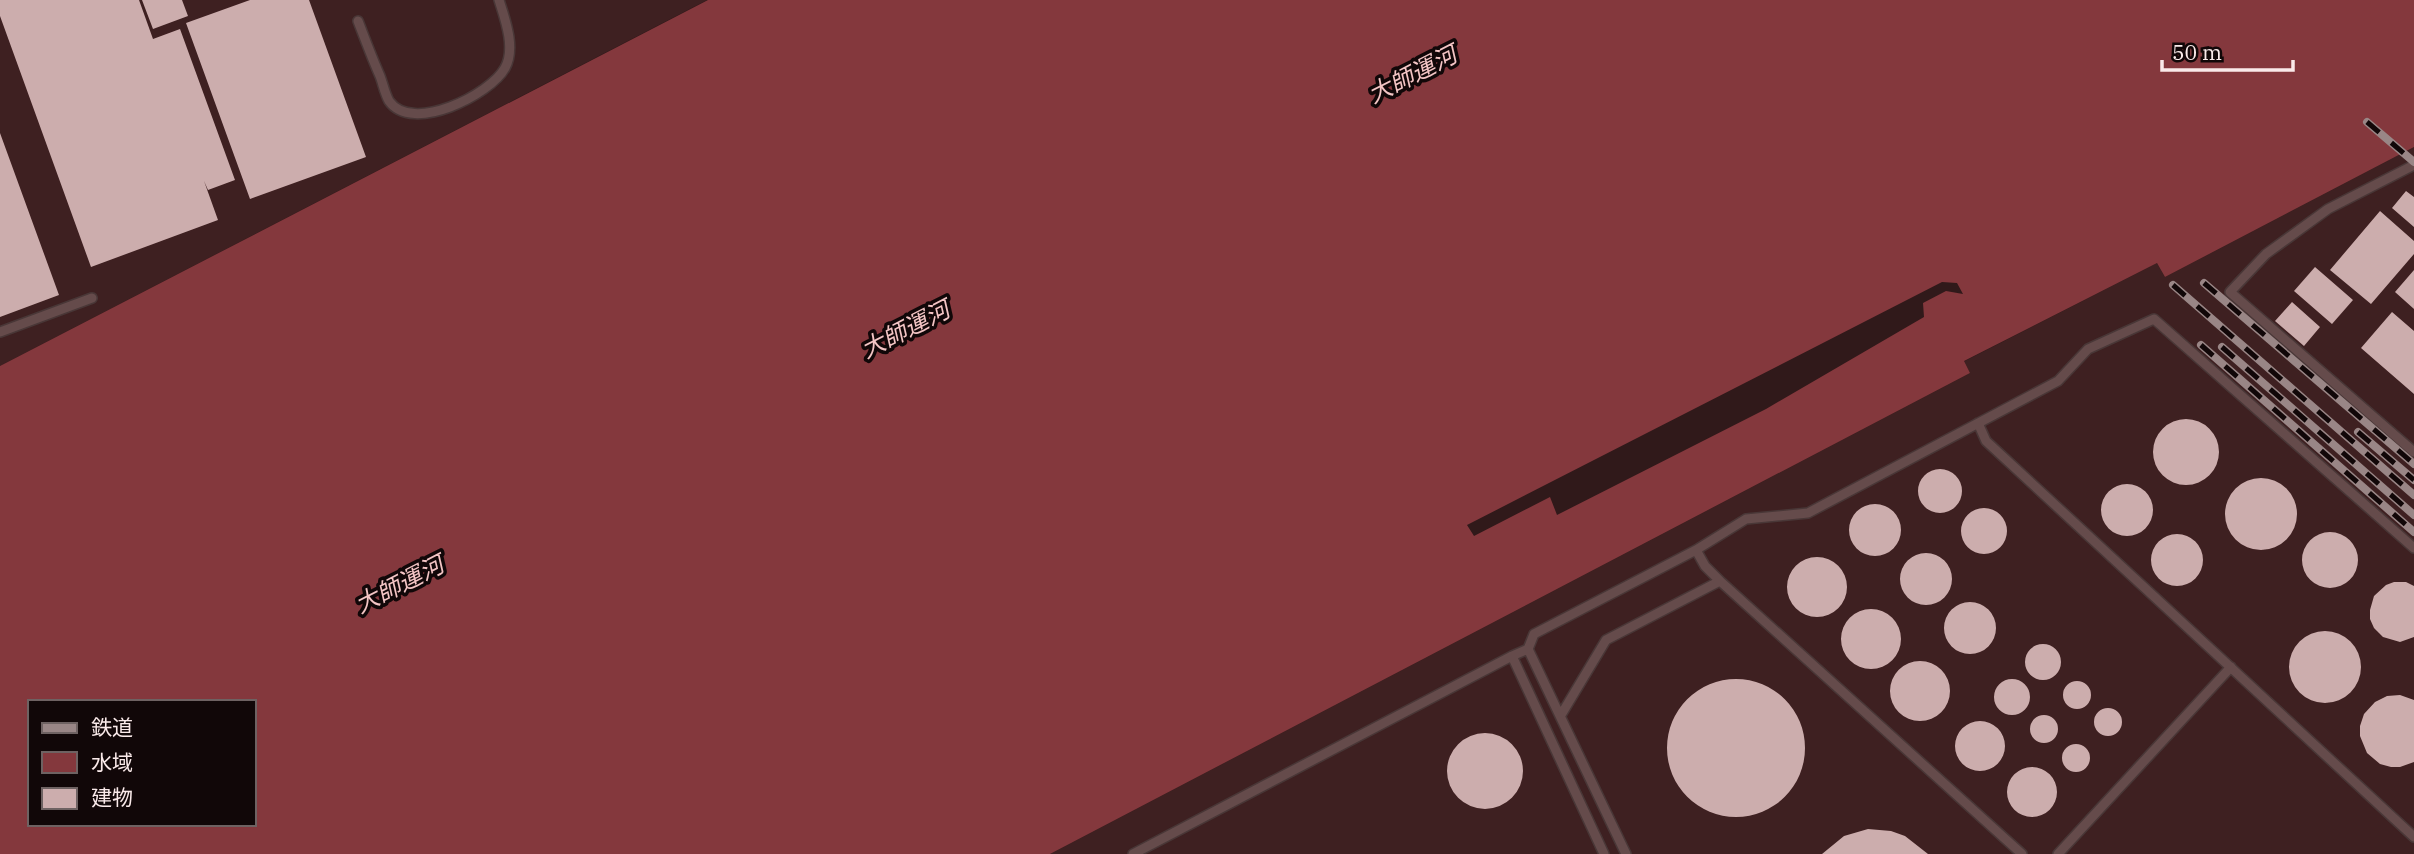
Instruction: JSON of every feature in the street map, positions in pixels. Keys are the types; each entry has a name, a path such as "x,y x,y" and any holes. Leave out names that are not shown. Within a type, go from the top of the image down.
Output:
{"lane":[{"path":"358,21 390,102 405,113 426,112 450,108 468,99 496,78 505,67 509,55 507,23 499,0"},
{"path":"2414,165 2329,209 2266,254 2230,292 2414,453"},
{"path":"0,332 92,298"},
{"path":"1133,854 1528,649 1534,634 1696,550 1746,519 1808,513 2058,382 2088,349 2154,319 2414,548"},
{"path":"1978,423 1986,441 2414,837"},
{"path":"1696,550 1705,566 1720,581 2022,854"},
{"path":"1561,715 1606,640 1720,581"},
{"path":"1528,649 1626,854"},
{"path":"1511,656 1604,854"},
{"path":"2058,854 2231,667"}],"shaded area":[{"path":"0,0 707,0 0,366"},
{"path":"2414,147 2414,854 1050,854 1970,373 1963,362 2157,263 2165,277"}],"water":[{"name":"大師運河","path":"708,0 2414,0 2414,147 2165,277 2157,263 1964,361 1970,373 1050,854 0,854 0,366"}],"pier":[{"path":"1942,282 1957,283 1963,294 1946,291 1923,303 1924,317 1766,409 1557,515 1550,497 1474,536 1467,525"}],"building":[{"path":"0,0 139,0 153,39 180,29 235,180 208,190 204,181 218,220 91,267 0,16"},
{"path":"142,0 182,0 188,16 153,29"},
{"path":"250,0 309,0 366,157 250,199 186,23"},
{"path":"0,133 59,295 0,317"},
{"path":"2406,191 2414,197 2414,227 2392,208"},
{"path":"2380,211 2414,241 2414,254 2371,304 2330,270"},
{"path":"2315,267 2353,300 2332,324 2294,291"},
{"path":"2414,270 2414,309 2395,292"},
{"path":"2292,302 2320,327 2304,346 2275,321"},
{"path":"2392,312 2414,331 2414,394 2361,348"},
{"path":"2186,419 2209,429 2219,452 2209,475 2186,485 2163,475 2153,452 2163,429"},
{"path":"1940,469 1949,470 1956,475 1961,482 1961,500 1956,507 1949,512 1940,513 1931,512 1924,507 1919,500 1918,491 1919,482 1924,475 1931,470"},
{"path":"2261,478 2281,484 2291,494 2297,514 2291,534 2281,544 2261,550 2241,544 2231,534 2225,514 2231,494 2241,484"},
{"path":"2127,484 2137,486 2145,492 2151,500 2151,520 2145,528 2137,534 2127,536 2117,534 2109,528 2103,520 2101,510 2103,500 2109,492 2117,486"},
{"path":"1875,504 1885,506 1893,512 1899,520 1899,540 1893,548 1885,554 1875,556 1865,554 1857,548 1851,540 1849,530 1851,520 1857,512 1865,506"},
{"path":"1984,508 2000,515 2007,531 2000,547 1984,554 1968,547 1961,531 1968,515"},
{"path":"2324,532 2336,532 2346,536 2354,544 2358,560 2354,576 2346,584 2336,588 2324,588 2314,584 2306,576 2302,566 2302,554 2306,544 2314,536"},
{"path":"2177,534 2187,536 2195,542 2201,550 2201,570 2195,578 2187,584 2177,586 2167,584 2159,578 2153,570 2151,560 2153,550 2159,542 2167,536"},
{"path":"1926,553 1936,555 1944,561 1950,569 1950,589 1944,597 1936,603 1926,605 1916,603 1908,597 1902,589 1900,579 1902,569 1908,561 1916,555"},
{"path":"1817,557 1838,566 1847,587 1838,608 1817,617 1796,608 1787,587 1796,566"},
{"path":"2406,582 2414,586 2414,637 2400,642 2383,637 2370,619 2374,596 2386,585"},
{"path":"1970,602 1980,604 1988,610 1994,618 1994,638 1988,646 1980,652 1970,654 1960,652 1952,646 1946,638 1944,628 1946,618 1952,610 1960,604"},
{"path":"1871,609 1892,618 1901,639 1892,660 1871,669 1850,660 1841,639 1850,618"},
{"path":"2325,631 2345,637 2355,647 2361,667 2355,687 2345,697 2325,703 2305,697 2295,687 2289,667 2295,647 2305,637"},
{"path":"2043,644 2056,649 2061,662 2056,675 2043,680 2030,675 2025,662 2030,649"},
{"path":"1920,661 1941,670 1950,691 1941,712 1920,721 1899,712 1890,691 1899,670"},
{"path":"1736,679 1762,685 1785,699 1799,722 1805,748 1799,774 1785,797 1762,811 1736,817 1710,811 1687,797 1673,774 1667,748 1673,722 1687,699 1710,685"},
{"path":"2012,679 2025,684 2030,697 2025,710 2012,715 1999,710 1994,697 1999,684"},
{"path":"2077,681 2087,685 2091,695 2087,705 2077,709 2067,705 2063,695 2067,685"},
{"path":"2400,695 2414,700 2414,762 2391,767 2380,764 2367,753 2360,736 2360,726 2364,714 2375,702 2387,696"},
{"path":"2108,708 2118,712 2122,722 2118,732 2108,736 2098,732 2094,722 2098,712"},
{"path":"2044,715 2054,719 2058,729 2054,739 2044,743 2034,739 2030,729 2034,719"},
{"path":"1980,721 1998,728 2005,746 1998,764 1980,771 1962,764 1955,746 1962,728"},
{"path":"1478,733 1492,733 1506,739 1517,750 1523,771 1520,786 1512,798 1492,809 1478,809 1464,803 1453,792 1447,778 1447,764 1453,750 1464,739"},
{"path":"2076,744 2086,748 2090,758 2086,768 2076,772 2066,768 2062,758 2066,748"},
{"path":"2032,767 2050,774 2057,792 2050,810 2032,817 2014,810 2007,792 2014,774"},
{"path":"1868,829 1891,831 1905,836 1928,854 1822,854 1844,836"}],"railway":[{"path":"2367,122 2414,162"},
{"path":"2204,283 2414,464"},
{"path":"2173,285 2414,495"},
{"path":"2201,345 2414,532"},
{"path":"2222,347 2414,515"},
{"path":"2358,432 2414,480"}]}
